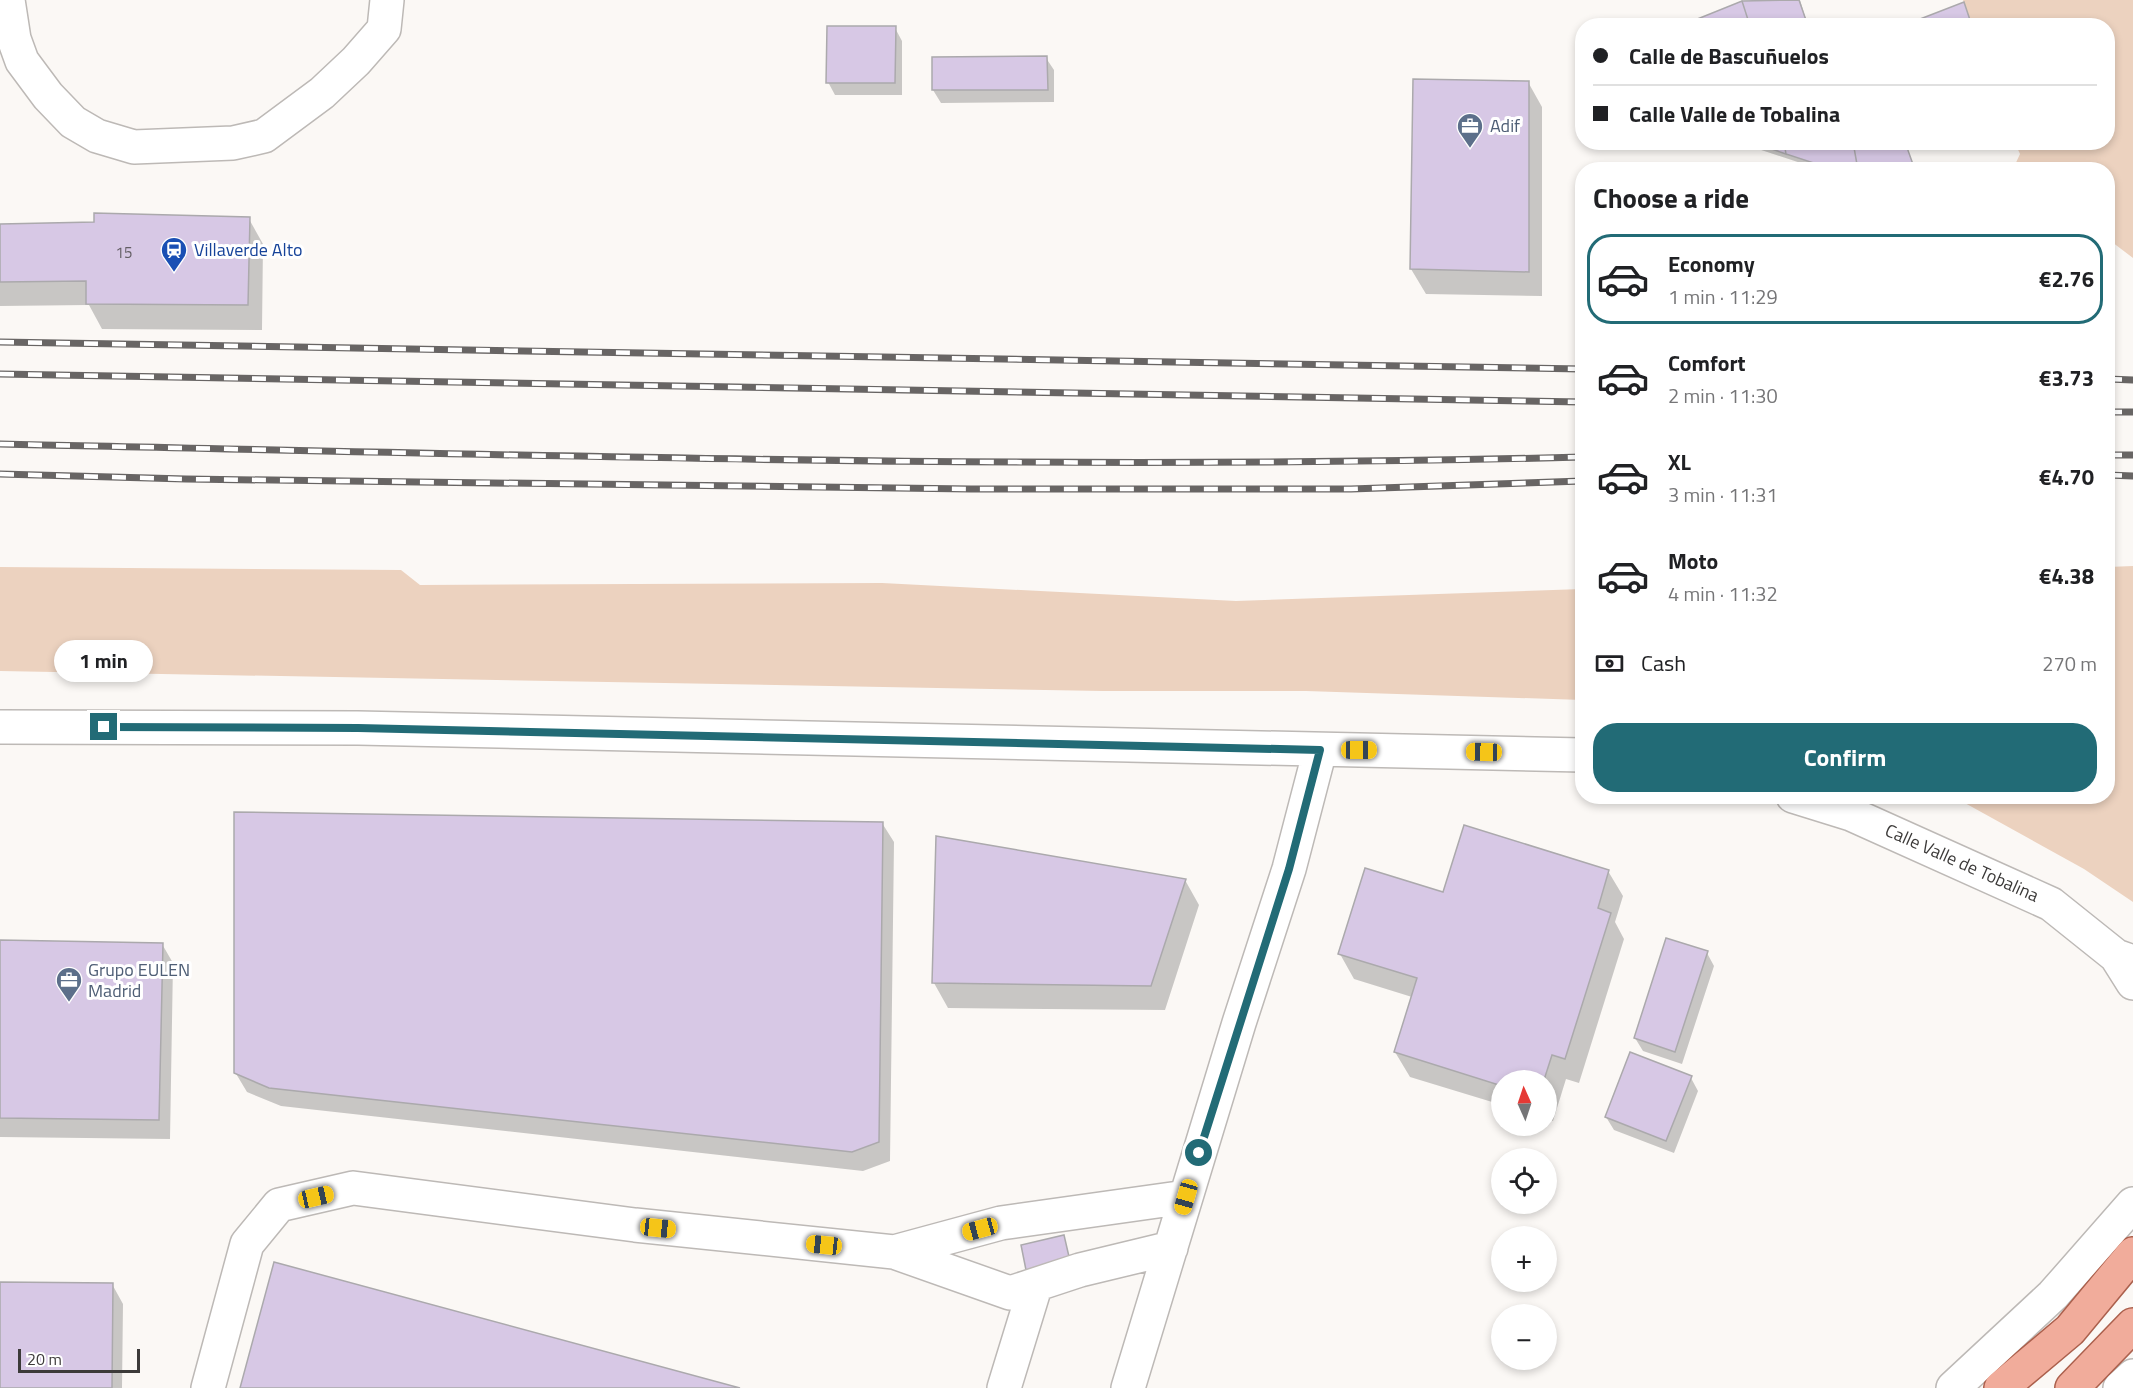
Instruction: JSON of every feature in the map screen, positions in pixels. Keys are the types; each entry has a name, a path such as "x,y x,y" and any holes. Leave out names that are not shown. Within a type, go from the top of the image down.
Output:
{"main road":[{"path":"2001,1388 2070,1330 2133,1254"},
{"path":"2072,1388 2133,1325"}],"street":[{"path":"8,0 14,39 22,61 48,96 73,122 96,136 134,147 233,143 264,136 322,93 356,61 384,29 387,0"},
{"path":"0,727 370,729 1575,755"},
{"path":"1128,1388 1289,869 1320,750"},
{"name":"Calle Valle de Tobalina","path":"1819,804 1851,814 2051,904 2127,967"},
{"path":"208,1388 247,1244 279,1205 353,1188 635,1225 894,1252 1010,1293 1035,1287 1080,1270 1171,1248"},
{"path":"894,1252 1001,1223 1186,1197"},
{"path":"1953,1388 2053,1295 2133,1204"},
{"path":"1004,1388 1035,1287"},
{"path":"2120,1388 2133,1376"}],"shaded area":[{"path":"1963,0 2133,0 2133,258 2115,244 2115,162 2016,162 2020,154 2018,150 2115,150 2115,18 1969,18"},
{"path":"2133,566 2133,902 2084,869 1967,804 2115,804 2115,567"},
{"path":"0,567 401,570 420,585 882,583 1236,601 1575,589 1575,700 1306,691 1103,691 0,671"}],"building":[{"path":"1799,0 1805,18 1747,18 1742,1"},
{"path":"1742,1 1747,18 1700,18"},
{"path":"1964,2 1969,18 1923,18"},
{"path":"827,26 896,26 895,83 826,83"},
{"path":"1047,56 1048,90 932,90 932,57"},
{"name":"Adif","path":"1413,79 1529,81 1529,272 1410,269"},
{"path":"1785,150 1854,150 1857,162 1810,162 1786,154"},
{"path":"1854,150 1908,150 1912,162 1857,162"},
{"path":"94,213 250,217 248,305 86,304 86,281 0,282 0,224 94,222"},
{"path":"234,812 883,822 879,1142 852,1152 269,1088 234,1073"},
{"path":"1464,825 1609,870 1598,908 1611,913 1565,1059 1552,1055 1547,1070 1491,1070 1491,1083 1394,1052 1417,978 1338,954 1365,868 1443,892"},
{"path":"936,836 1186,879 1151,986 932,983"},
{"path":"1666,938 1708,951 1675,1052 1634,1038"},
{"path":"0,940 163,943 159,1120 0,1118"},
{"path":"1630,1052 1692,1076 1666,1141 1605,1117"},
{"path":"1064,1235 1070,1261 1026,1270 1021,1245"},
{"path":"274,1262 740,1388 240,1388"},
{"path":"0,1282 113,1283 112,1388 0,1388"}],"railway":[{"path":"0,342 1575,369"},
{"path":"0,374 1575,402"},
{"path":"2115,379 2133,380"},
{"path":"2115,412 2133,412"},
{"path":"0,444 594,457 989,462 1384,461 1575,457"},
{"path":"2115,455 2133,455"},
{"path":"0,474 186,479 971,489 1351,489 1575,481"},
{"path":"2115,475 2133,476"}],"place":[{"name":"Adif","path":"1470,149"},
{"name":"Villaverde Alto","path":"174,273"},
{"name":"Grupo EULEN Madrid","path":"69,1003"}],"route":[{"path":"104,727 358,728 1320,750 1289,869 1199,1153"}]}
